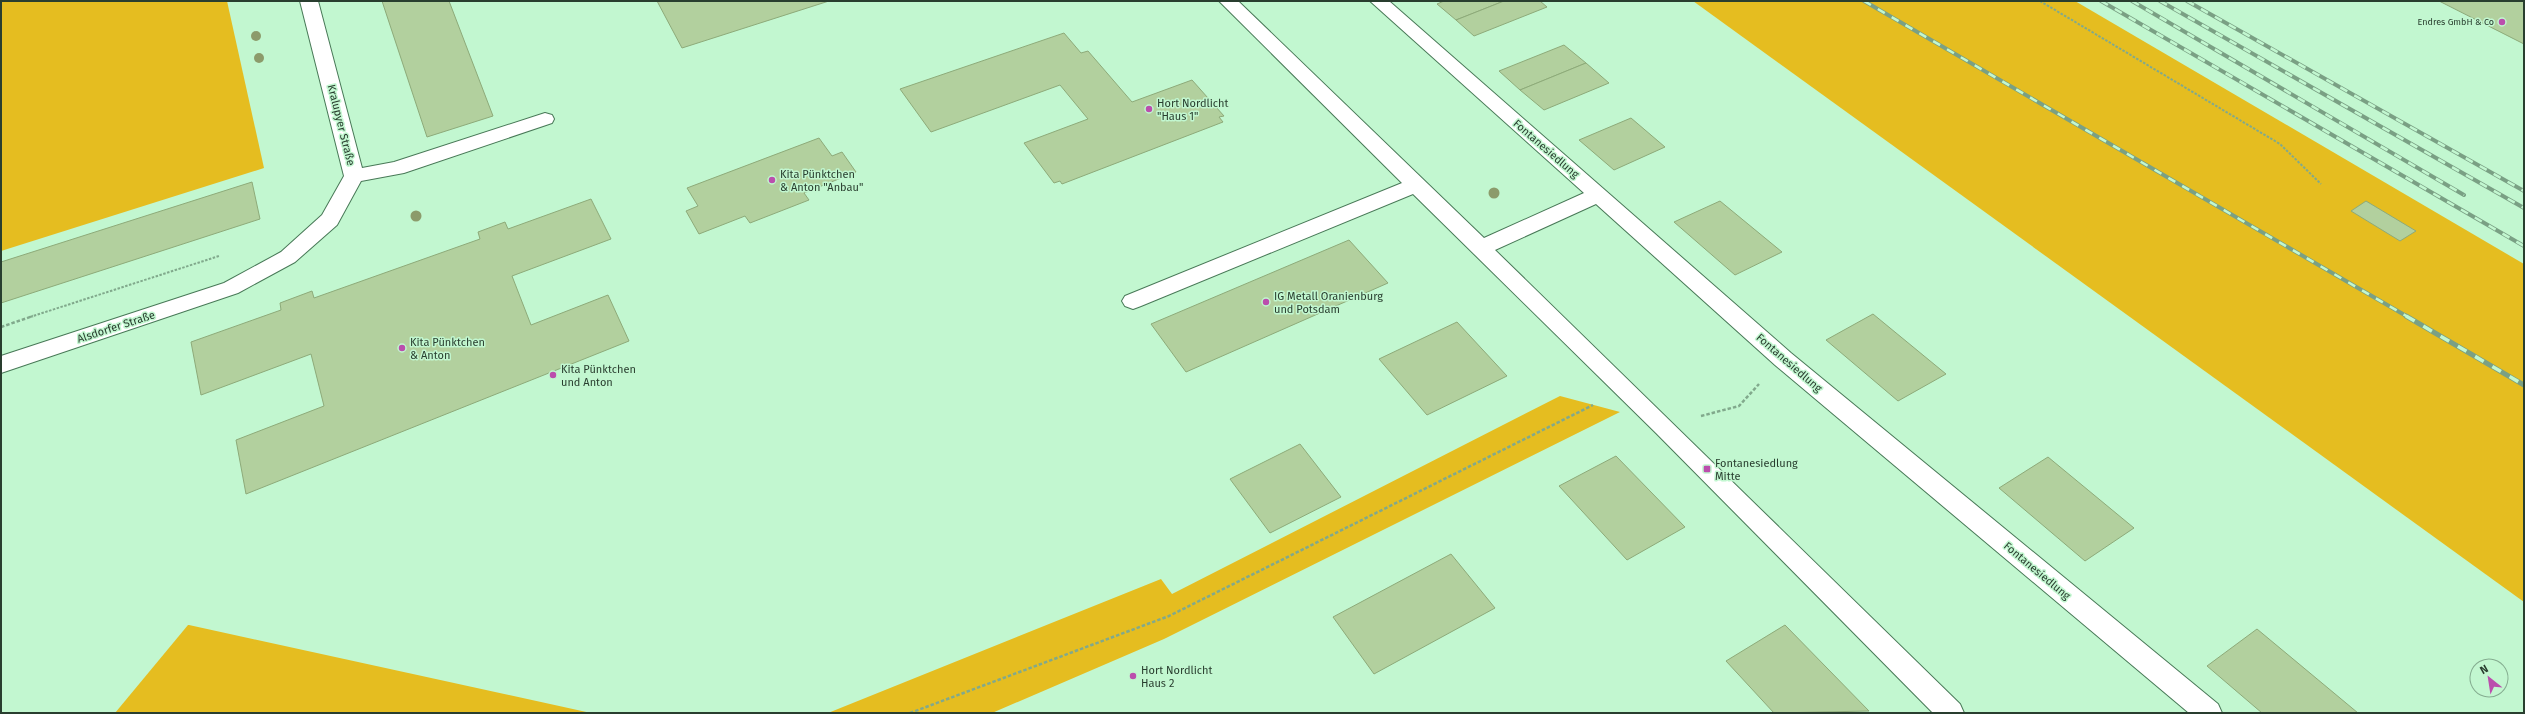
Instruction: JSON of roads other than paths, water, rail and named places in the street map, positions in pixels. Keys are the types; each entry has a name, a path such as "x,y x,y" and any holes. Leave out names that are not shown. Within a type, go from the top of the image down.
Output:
{"street":[{"name":"Kralupyer Straße","path":"231,288 288,257 330,220 354,176 309,1"},
{"path":"1228,1 1664,427 1951,713"},
{"name":"Fontanesiedlung","path":"1379,1 1783,359 2209,713"},
{"path":"354,176 397,168 545,119"},
{"path":"1133,301 1416,185"},
{"path":"1481,248 1598,195"},
{"name":"Alsdorfer Straße","path":"1,365 231,288"}],"railway":[{"path":"1864,1 2408,317"},
{"path":"2101,1 2524,246"},
{"path":"2132,1 2464,195"},
{"path":"2160,1 2524,208"},
{"path":"2187,1 2524,191"},
{"path":"2406,316 2524,385"}],"place":[{"name":"Endres GmbH & Co","path":"2502,22"},
{"name":"Hort Nordlicht \"Haus 1\"","path":"1149,109"},
{"name":"Kita Pünktchen & Anton \"Anbau\"","path":"772,180"},
{"name":"IG Metall Oranienburg und Potsdam","path":"1266,302"},
{"name":"Kita Pünktchen & Anton","path":"402,348"},
{"name":"Kita Pünktchen und Anton","path":"553,375"},
{"name":"Fontanesiedlung Mitte","path":"1707,469"},
{"name":"Hort Nordlicht Haus 2","path":"1133,676"}]}
